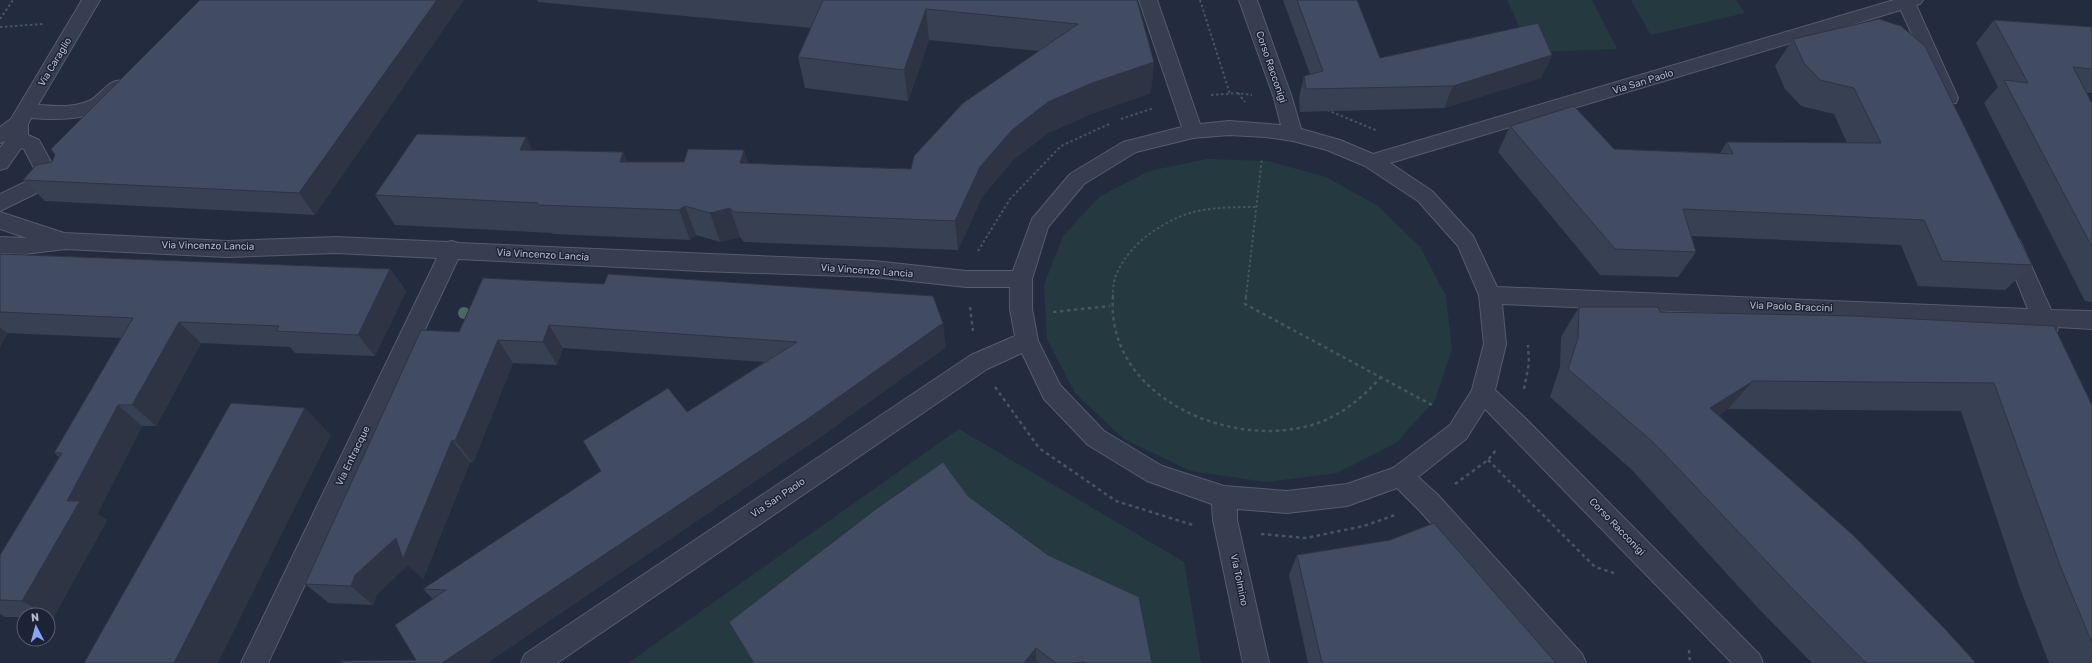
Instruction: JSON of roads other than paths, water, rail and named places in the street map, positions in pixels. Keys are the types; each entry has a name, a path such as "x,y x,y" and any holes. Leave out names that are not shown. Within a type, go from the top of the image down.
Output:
{"street":[{"name":"Via Caraglio","path":"0,163 16,127 91,0"},
{"path":"1148,0 1193,131"},
{"name":"Corso Racconigi","path":"1248,0 1283,98 1293,134"},
{"path":"1909,1 1956,114"},
{"name":"Via San Paolo","path":"1372,161 1418,149 1909,1"},
{"path":"0,203 46,180 65,178 48,172 40,166 32,145 16,127 58,113 81,111 103,102 131,74"},
{"path":"1229,128 1266,130 1293,134 1333,145 1372,161 1425,196 1466,242 1490,295 1495,344 1483,393 1458,432 1402,476 1347,495 1287,502 1224,497 1155,474 1096,438 1052,392 1027,340 1021,309 1021,279 1039,224 1077,179 1130,147 1193,131 1229,128"},
{"name":"Via Vincenzo Lancia","path":"0,220 13,226 65,241"},
{"path":"2005,229 2055,345"},
{"name":"Via Vincenzo Lancia","path":"0,246 25,246 65,241 227,249 336,245 452,249 701,263 874,269 966,280 1021,279"},
{"name":"Via Entracque","path":"254,663 452,249"},
{"name":"Via Paolo Braccini","path":"1490,295 2092,320"},
{"name":"Via San Paolo","path":"534,663 979,362 1027,340"},
{"name":"Corso Racconigi","path":"1483,393 1517,425 1750,663"},
{"path":"1402,476 1429,503 1573,663"},
{"name":"Via Tolmino","path":"1224,497 1225,520 1256,663"}]}
